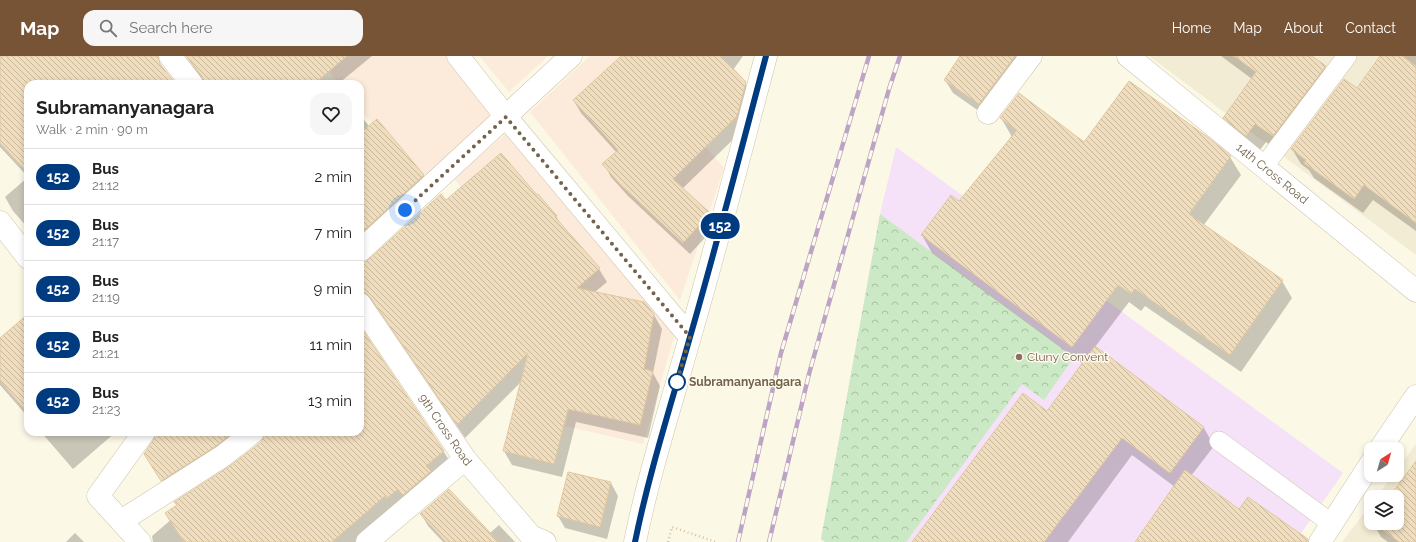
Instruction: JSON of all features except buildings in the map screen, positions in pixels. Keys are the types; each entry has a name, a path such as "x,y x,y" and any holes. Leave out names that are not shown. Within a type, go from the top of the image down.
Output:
{"street":[{"path":"170,56 189,80"},
{"path":"458,56 506,117 690,337"},
{"path":"364,247 571,56"},
{"path":"635,542 640,517 766,56"},
{"path":"988,113 1031,56"},
{"name":"14th Cross Road","path":"1128,56 1416,291"},
{"path":"2,229 24,254"},
{"name":"9th Cross Road","path":"364,310 465,459 531,536 545,542"},
{"path":"1385,442 1414,403"},
{"path":"140,542 98,496 141,436"},
{"path":"121,521 223,456 248,436"},
{"path":"367,542 465,459"},
{"path":"1320,542 1364,474"}],"lane":[{"path":"1264,166 1348,56"},
{"path":"1219,442 1331,523"}],"path":[{"path":"668,542 672,527 716,542"}],"shaded area":[{"path":"316,56 451,56 501,116 420,182 364,114 364,80 336,80"},
{"path":"479,56 548,56 509,92"},
{"path":"590,56 625,56 724,168 680,300 530,112"},
{"path":"1149,56 1416,56 1416,255"},
{"path":"510,130 676,330 643,444 565,426 589,334 454,179"},
{"name":"Cluny Convent","path":"896,147 1343,473 1295,542 825,542 821,539 880,214"},
{"path":"1416,444 1416,542 1342,542 1364,513 1364,530 1404,530 1404,490 1381,490 1388,482 1404,482 1404,460"}],"green space":[{"path":"880,214 1074,357 1044,400 1022,384 906,542 825,542 821,539"}],"railway":[{"path":"738,542 781,353 869,56"},
{"path":"769,542 809,374 889,89 900,56"}],"bus line":[{"name":"152","path":"635,542 640,517 766,56"}],"place":[{"name":"Cluny Convent","path":"1019,357"},
{"name":"Subramanyanagara","path":"677,382"}],"route":[{"path":"405,210 506,117 690,337 677,382"}]}
